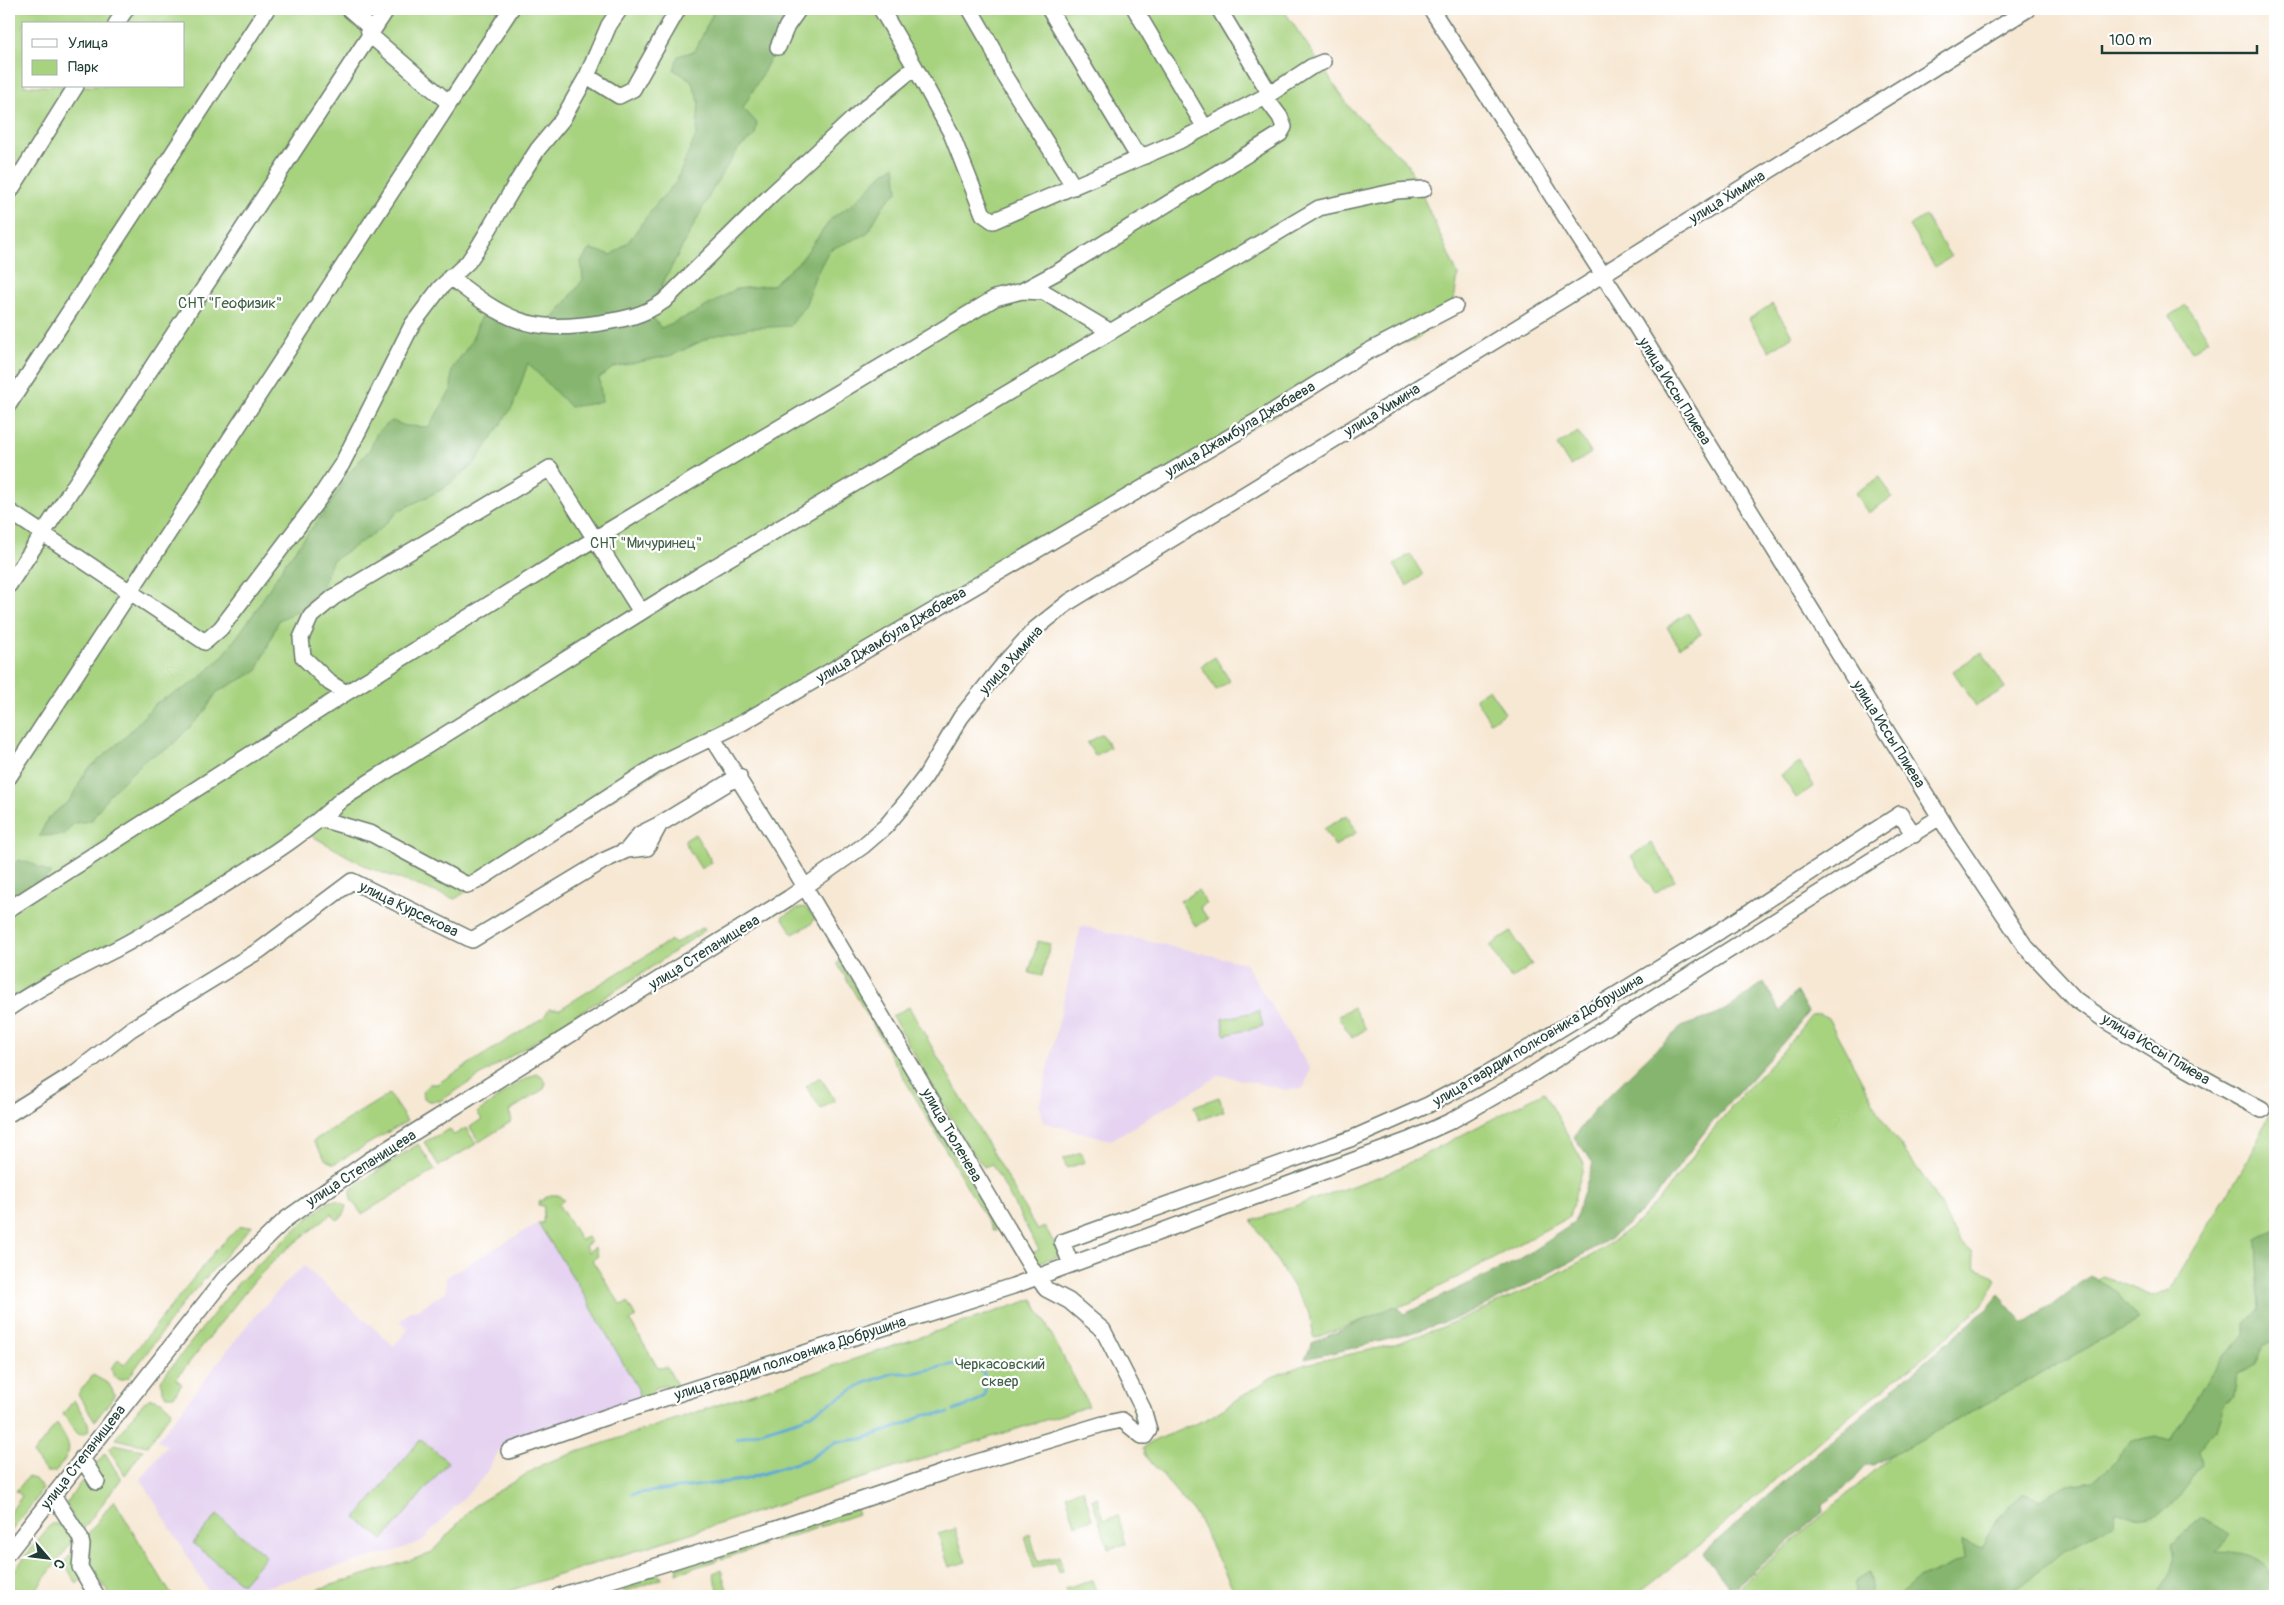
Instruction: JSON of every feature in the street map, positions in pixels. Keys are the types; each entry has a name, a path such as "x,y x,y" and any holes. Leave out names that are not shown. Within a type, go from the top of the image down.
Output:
{"street":[{"path":"117,22 126,9"},
{"path":"9,404 267,9"},
{"path":"349,9 367,25 370,35 449,103"},
{"path":"9,585 387,9"},
{"path":"9,778 511,9"},
{"path":"9,511 205,642 221,628 318,500 342,464 412,325 450,277 468,262 538,149 562,120 587,76 609,25 620,9"},
{"path":"587,76 619,96 633,89 678,9"},
{"path":"778,47 787,26 799,9"},
{"path":"881,9 916,67 951,133 983,214 993,221 1145,156 1205,128 1267,95 1311,66 1323,62"},
{"path":"970,9 992,47 1002,72 1074,187"},
{"path":"1049,9 1134,150 1145,156"},
{"path":"1135,9 1205,128"},
{"path":"9,909 346,693 596,538 994,298 1022,291 1059,271 1280,134 1284,127 1280,117 1219,9"},
{"name":"улица Иссы Плиева","path":"1431,9 1602,275 1940,817 2025,946 2075,999 2106,1021 2169,1059 2262,1110"},
{"name":"улица Химина","path":"805,886 863,846 886,826 925,777 961,717 996,674 1035,630 1069,602 1602,275 2028,9"},
{"path":"450,277 489,307 529,325 569,328 636,317 664,301 771,195 859,113 916,67"},
{"path":"9,193 75,88"},
{"path":"9,1008 37,989 120,947 210,894 275,853 322,819 342,799 641,612 1319,208 1397,191 1424,189"},
{"path":"1022,291 1044,292 1111,332"},
{"name":"улица Джамбула Джабаева","path":"322,819 372,834 466,885 506,863 660,762 757,715 1267,415 1367,352 1456,306"},
{"path":"346,693 330,683 303,657 301,638 311,616 334,597 550,468 641,612"},
{"name":"улица Тюленева","path":"559,1596 764,1534 944,1472 1104,1424 1122,1420 1142,1436 1145,1436 1149,1430 1143,1409 1103,1330 1069,1301 1046,1289 1038,1277 1014,1240 739,776 712,737"},
{"name":"улица Курсекова","path":"9,1114 76,1072 131,1029 260,950 352,881 472,940 603,860 627,850 647,848 660,824 739,776"},
{"name":"улица гвардии полковника Добрушина","path":"1071,1264 1062,1242 1353,1138 1457,1090 1720,931 1900,814 1914,836"},
{"name":"улица гвардии полковника Добрушина","path":"509,1451 606,1417 800,1356 1038,1277 1362,1158 1451,1121 1524,1080 1914,836 1940,817"},
{"name":"улица Степанищева","path":"9,1552 224,1279 286,1219 368,1161 585,1027 805,886"},
{"path":"82,1458 97,1482"},
{"path":"52,1495 80,1537 82,1545 80,1567 97,1596"}],"shaded area":[{"path":"1081,926 1245,963 1310,1069 1304,1088 1287,1090 1220,1075 1111,1140 1045,1123 1039,1107"},
{"path":"538,1223 578,1285 638,1389 639,1399 505,1441 482,1479 423,1540 398,1550 232,1596 211,1596 141,1479 167,1445 157,1441 248,1324 284,1284 304,1266 394,1346 408,1329 400,1321 410,1311 415,1311 446,1292 446,1277"}],"green space":[{"path":"9,9 1283,9 1350,108 1408,164 1458,275 1454,301 1415,341 1397,344 922,616 686,754 570,825 455,899 369,868 305,832 64,978 9,1015"},
{"path":"715,9 793,9 765,69 743,108 757,123 755,136 739,148 716,183 648,311 661,328 695,313 736,289 772,285 801,260 832,218 854,203 879,177 895,165 898,191 883,206 867,234 829,250 814,279 806,304 790,326 750,328 712,336 673,355 614,367 599,378 602,402 570,407 528,363 513,406 475,463 443,489 400,510 379,530 332,561 320,594 301,609 279,620 257,671 217,692 203,714 170,747 146,759 108,796 91,821 74,823 64,835 39,836 48,818 70,800 86,771 123,739 156,703 194,683 223,656 254,613 285,563 329,506 348,474 370,449 378,431 392,421 406,426 429,427 451,390 452,369 471,342 480,318 494,314 550,323 583,280 581,261 591,249 612,255 628,242 656,204 676,182 697,133 699,101 691,80 674,70 678,56 695,51"},
{"path":"1925,216 1951,257 1935,267 1909,226"},
{"path":"1772,304 1793,336 1769,351 1749,319"},
{"path":"2186,305 2209,340 2192,351 2170,316"},
{"path":"1578,432 1591,453 1570,466 1557,445"},
{"path":"1880,477 1892,497 1868,513 1855,493"},
{"path":"1410,554 1423,575 1407,586 1394,565"},
{"path":"1688,613 1701,634 1679,647 1667,627"},
{"path":"1982,652 2005,688 1976,706 1953,671"},
{"path":"1215,657 1230,681 1216,690 1201,666"},
{"path":"1489,689 1505,713 1490,722 1475,698"},
{"path":"1102,734 1110,747 1095,756 1087,743"},
{"path":"1800,763 1814,786 1796,798 1781,775"},
{"path":"1347,815 1357,832 1335,846 1324,829"},
{"path":"695,834 712,862 701,869 684,841"},
{"path":"1651,843 1675,880 1655,893 1631,856"},
{"path":"18,860 33,864 51,874 9,904 9,870"},
{"path":"1198,890 1206,903 1200,907 1208,919 1196,927 1180,901"},
{"path":"805,907 815,918 811,924 793,934 782,917 796,909"},
{"path":"703,927 705,930 643,973 440,1101 428,1101 424,1098 423,1091 429,1084 437,1084 544,1017 549,1009 560,1009 671,940 674,944"},
{"path":"1511,932 1532,965 1511,979 1490,946"},
{"path":"1038,941 1050,944 1042,976 1029,973"},
{"path":"840,961 998,1229 996,1231 993,1231 837,963"},
{"path":"1764,982 1780,1012 1796,991 1808,1012 1707,1129 1656,1196 1628,1225 1580,1256 1482,1307 1401,1336 1305,1359 1312,1343 1395,1306 1404,1314 1517,1261 1574,1223 1593,1163 1574,1137 1594,1110 1654,1051 1683,1026 1714,1016 1735,1004"},
{"path":"909,1007 1037,1230 1045,1227 1061,1255 1037,1263 1030,1254 1039,1250 992,1164 984,1167 966,1143 892,1016"},
{"path":"1353,1007 1366,1029 1352,1038 1338,1016"},
{"path":"1259,1011 1263,1026 1225,1035 1222,1019"},
{"path":"1821,1014 1828,1018 1885,1124 1927,1182 1960,1242 1972,1252 1976,1268 1994,1276 1996,1281 1982,1306 1924,1357 1833,1429 1706,1540 1634,1596 1243,1596 1231,1585 1196,1515 1144,1454 1143,1448 1156,1440 1209,1418 1272,1377 1306,1364 1392,1345 1440,1328 1531,1288 1596,1253 1638,1222 1663,1195 1745,1091 1783,1051 1811,1015"},
{"path":"536,1074 542,1076 546,1083 544,1089 509,1111 512,1121 479,1142 470,1127 482,1119 477,1113 519,1082"},
{"path":"820,1077 835,1100 821,1109 806,1086"},
{"path":"1544,1092 1584,1164 1569,1217 1412,1302 1314,1338 1310,1314 1252,1221 1389,1173"},
{"path":"389,1094 407,1121 334,1164 326,1160 313,1141"},
{"path":"1219,1097 1224,1111 1199,1120 1194,1106"},
{"path":"2275,1103 2275,1596 1728,1596 2103,1276 2152,1296 2170,1290 2249,1158"},
{"path":"466,1128 476,1144 439,1166 424,1142 450,1129 454,1135"},
{"path":"418,1144 435,1170 362,1214 351,1200 351,1189"},
{"path":"1081,1152 1085,1162 1067,1168 1063,1159"},
{"path":"550,1195 558,1195 564,1200 558,1204 581,1240 587,1237 591,1242 585,1246 588,1252 595,1247 598,1256 592,1260 621,1305 627,1302 636,1317 630,1321 658,1368 667,1367 678,1387 668,1390 666,1385 653,1389 654,1394 639,1399 638,1389 580,1288 538,1223 543,1223 544,1206 538,1205 539,1202"},
{"path":"330,1201 338,1201 346,1206 343,1216 337,1220 331,1214 282,1253 254,1281 176,1379 182,1384 174,1396 167,1396 162,1390 161,1380 239,1282 301,1224"},
{"path":"252,1226 184,1302 129,1377 121,1380 114,1377 111,1368 118,1360 124,1365 216,1250 239,1227"},
{"path":"2275,1230 2275,1341 2264,1344 2256,1365 2237,1373 2234,1398 2225,1402 2216,1429 2198,1450 2202,1464 2176,1500 2159,1513 2149,1517 2139,1518 2116,1511 2115,1524 2066,1549 2021,1585 1994,1596 1898,1596 1918,1579 1964,1559 1962,1541 1981,1548 1998,1517 2024,1494 2041,1500 2067,1485 2094,1481 2116,1461 2131,1441 2156,1436 2170,1440 2224,1354 2245,1336 2245,1321 2260,1309 2257,1239"},
{"path":"2090,1276 2115,1290 2138,1320 1873,1466 1866,1464 1843,1490 1822,1504 1823,1512 1731,1590 1703,1553 1807,1461 1988,1308 1999,1295 2024,1323 2048,1308"},
{"name":"Черкасовский сквер","path":"1033,1299 1089,1406 493,1596 297,1596 430,1554 475,1505 545,1463"},
{"path":"93,1375 109,1384 115,1395 95,1421 78,1394"},
{"path":"151,1398 161,1401 172,1411 147,1446 115,1439 144,1402"},
{"path":"74,1400 88,1423 89,1431 81,1435 76,1433 63,1414"},
{"path":"57,1423 68,1443 68,1453 55,1472 46,1472 33,1454"},
{"path":"421,1439 448,1462 383,1540 356,1518"},
{"path":"114,1444 143,1450 125,1475 109,1449"},
{"path":"105,1453 121,1479 81,1532 66,1504 81,1482 97,1486 96,1464"},
{"path":"28,1477 35,1479 42,1488 37,1498 9,1534 9,1514 22,1496 16,1491"},
{"path":"1083,1489 1092,1519 1075,1525 1066,1494"},
{"path":"1097,1497 1104,1520 1118,1516 1126,1544 1108,1549 1107,1546 1110,1545 1107,1545 1092,1499"},
{"path":"114,1500 172,1596 110,1596 100,1580 95,1583 84,1565 85,1538"},
{"path":"856,1509 858,1514 820,1527 818,1521"},
{"path":"217,1515 266,1556 242,1584 193,1543"},
{"path":"2201,1519 2231,1535 2215,1552 2248,1556 2264,1566 2270,1573 2274,1583 2275,1596 2155,1596 2165,1584 2173,1566 2174,1552 2172,1544"},
{"path":"815,1523 817,1528 774,1542 776,1535"},
{"path":"51,1524 61,1524 73,1541 31,1596 9,1596 9,1577"},
{"path":"955,1529 966,1562 949,1567 938,1534"},
{"path":"1030,1534 1038,1562 1059,1556 1063,1571 1058,1572 1055,1562 1034,1568 1025,1536"},
{"path":"760,1542 763,1546 721,1559 719,1554"},
{"path":"77,1546 82,1579 77,1584 64,1563"},
{"path":"716,1555 718,1560 677,1573 678,1567"},
{"path":"721,1570 727,1590 719,1593 713,1573"},
{"path":"1869,1573 1872,1584 1870,1596 1854,1596 1855,1582"},
{"path":"657,1574 663,1578 624,1592 621,1586"},
{"path":"1092,1580 1097,1594 1068,1596 1065,1588"},
{"path":"1692,1587 1698,1596 1658,1596 1667,1590 1679,1594"}],"waterway":[{"path":"736,1439 804,1418 865,1383 893,1373 913,1373 964,1362 983,1372 986,1384 984,1396 977,1402 954,1411"},
{"path":"632,1494 743,1480 809,1459 835,1442 862,1439 906,1424 924,1415 948,1413"}],"park label":[{"name":"СНТ \"Геофизик\"","path":"230,303"},
{"name":"СНТ \"Мичуринец\"","path":"646,543"}]}
